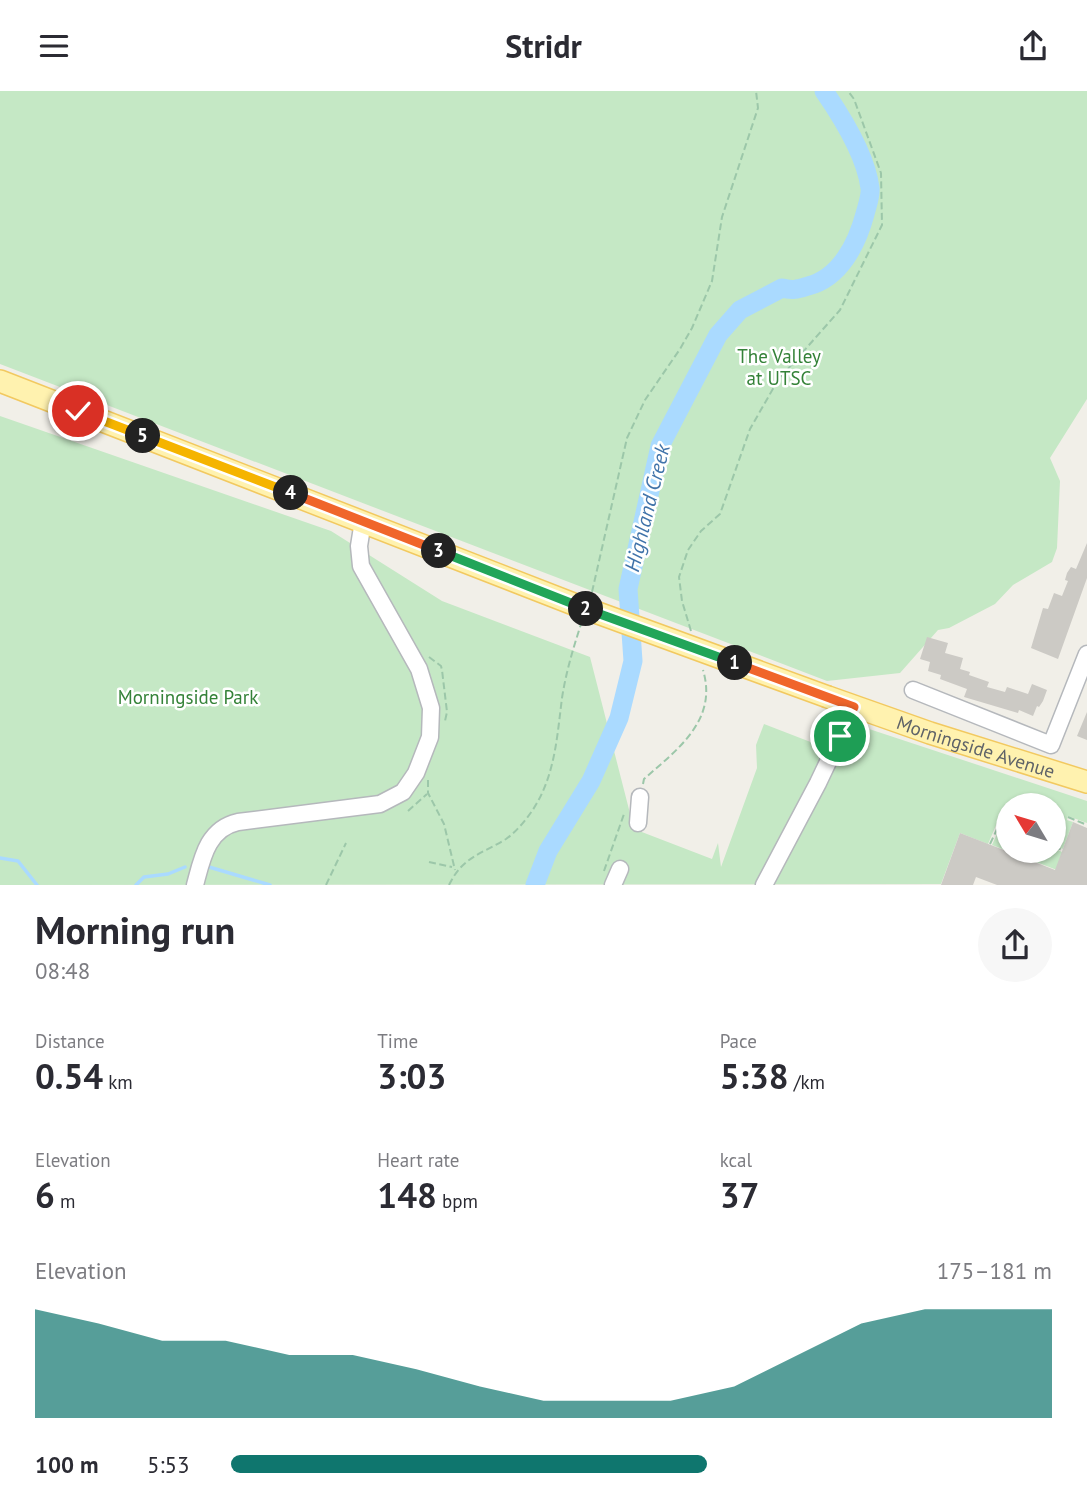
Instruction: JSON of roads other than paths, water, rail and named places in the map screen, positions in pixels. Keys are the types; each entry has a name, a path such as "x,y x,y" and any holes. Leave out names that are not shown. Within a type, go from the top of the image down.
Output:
{"main road":[{"name":"Morningside Avenue","path":"0,381 582,609 854,707 1087,782"}],"street":[{"path":"195,884 208,844 219,830 227,825 380,804 403,792 424,755 432,728 431,708 419,669 361,566 359,555 363,521"},
{"path":"913,690 1051,745 1087,654"},
{"path":"764,884 818,783 854,707"},
{"path":"638,823 640,797"}],"waterway":[{"name":"Highland Creek","path":"535,885 548,851 591,781 619,718 633,661 628,589 660,446 718,335 740,310 782,288 801,288 829,276 846,258 862,225 870,194 868,176 852,137 824,91"},
{"path":"0,858 18,861 37,885"},
{"path":"136,885 144,877 168,874 185,867"},
{"path":"209,867 270,885"}],"park label":[{"name":"The Valley at UTSC","path":"779,367"},
{"name":"Morningside Park","path":"188,697"}]}
